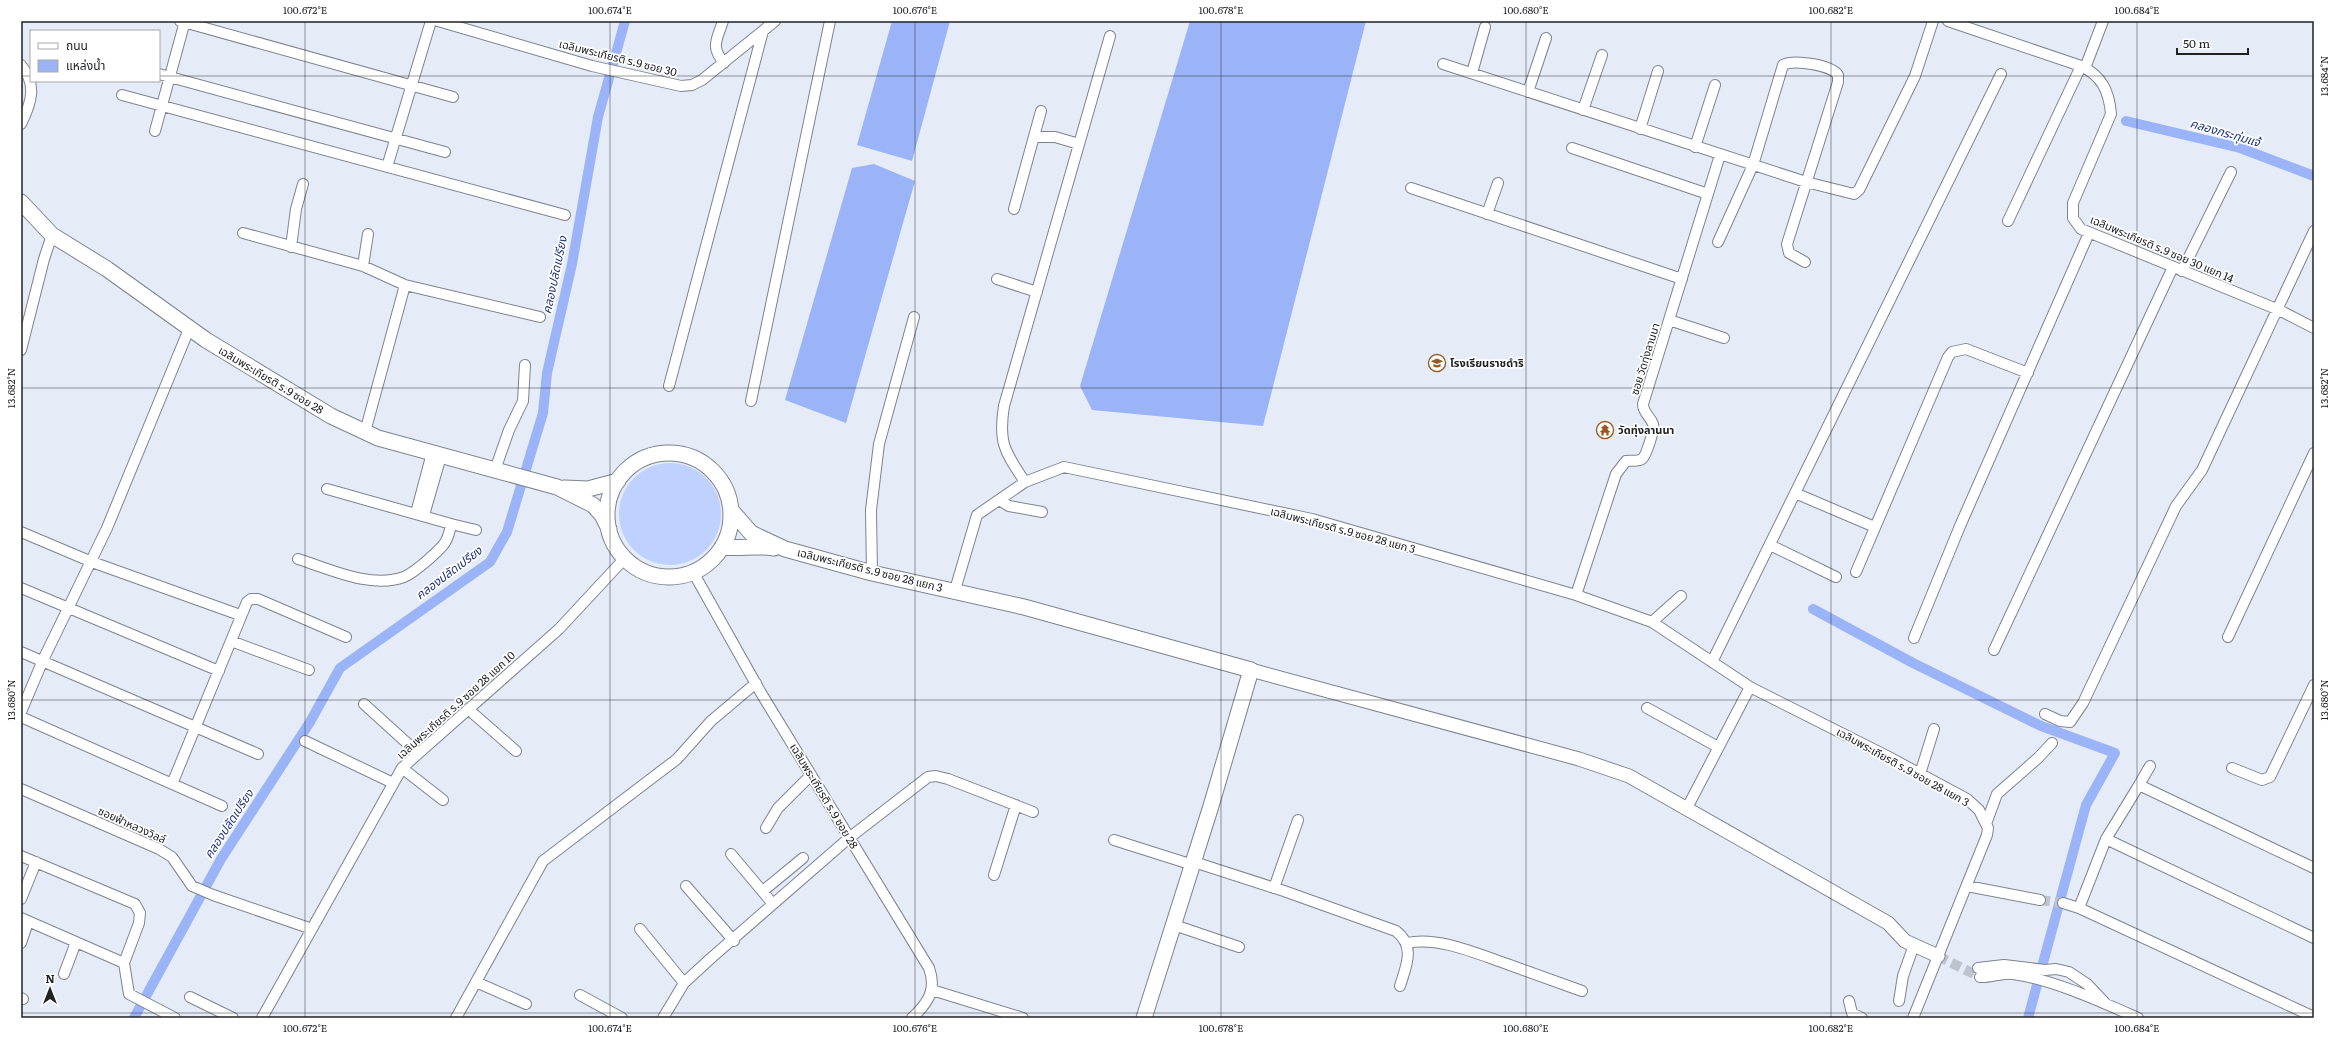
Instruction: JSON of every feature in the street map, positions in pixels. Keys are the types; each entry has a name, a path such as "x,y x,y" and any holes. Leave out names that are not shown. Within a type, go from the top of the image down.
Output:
{"main road":[{"name":"เฉลิมพระเกียรติ ร.9 ซอย 28","path":"21,202 52,235 107,269 189,329 331,416 365,432 437,455 557,488 593,506 602,515 615,545 625,558 640,568 657,575 675,576 693,572 709,562 722,547 730,530 731,510 729,498 718,476 704,464 687,456 675,453 651,456 629,468 618,481 610,496 608,507 609,530"},
{"name":"เฉลิมพระเกียรติ ร.9 ซอย 28","path":"557,488 588,489 618,481"},
{"name":"เฉลิมพระเกียรติ ร.9 ซอย 28 แยก 3","path":"731,510 751,533 784,549"},
{"name":"เฉลิมพระเกียรติ ร.9 ซอย 28 แยก 3","path":"722,547 738,549 764,546 784,549 872,573 955,590 1251,670"},
{"path":"1144,1018 1174,925 1251,670"}],"street":[{"path":"155,132 183,21 453,97"},
{"path":"387,167 397,139 411,85 431,21"},
{"name":"เฉลิมพระเกียรติ ร.9 ซอย 30","path":"438,21 592,66 674,85 692,85 724,63 775,21"},
{"path":"723,21 715,46 716,53 724,63"},
{"path":"751,401 830,21"},
{"path":"1443,64 1720,155 1850,194 1859,190 1915,76 1933,21"},
{"name":"เฉลิมพระเกียรติ ร.9 ซอย 30 แยก 14","path":"1948,21 2083,67 2101,79 2110,102 2111,114 2073,203 2072,211 2077,224 2089,234 2279,310 2314,328"},
{"path":"2008,221 2083,67 2103,21"},
{"path":"1472,73 1485,27"},
{"path":"669,386 763,31"},
{"path":"1025,482 1006,454 1001,424 1004,406 1110,36"},
{"path":"1528,92 1546,38"},
{"path":"1583,110 1602,55"},
{"path":"1718,242 1753,165 1783,65 1794,62 1829,68 1838,75 1838,82 1787,244 1788,253 1806,262"},
{"path":"21,65 30,76"},
{"path":"1640,129 1658,71"},
{"path":"160,74 445,152"},
{"path":"1712,662 2001,74"},
{"path":"21,124 32,89 31,82"},
{"path":"1695,147 1715,85"},
{"path":"122,95 565,215"},
{"path":"1014,209 1041,111"},
{"path":"1034,137 1055,137 1079,144"},
{"path":"1572,148 1708,194"},
{"name":"ซอย วัดทุ่งลานนา","path":"1576,595 1616,474 1626,461 1638,460 1644,457 1653,434 1653,423 1646,413 1644,404 1720,155"},
{"path":"1994,650 2178,269 2231,172"},
{"path":"1487,214 1498,183"},
{"path":"291,247 296,209 302,184"},
{"path":"1411,188 1682,279"},
{"path":"2045,714 2060,721 2070,722 2084,703 2176,506 2202,470 2279,310 2314,231"},
{"path":"243,234 363,266 405,285 540,317"},
{"path":"363,266 368,234"},
{"path":"1914,638 1960,526 2089,234"},
{"path":"21,350 44,259 52,235"},
{"path":"997,279 1037,292"},
{"path":"365,432 405,285"},
{"path":"872,573 871,510 879,444 914,318"},
{"path":"1669,320 1724,338"},
{"path":"21,712 43,660 92,562 189,329"},
{"path":"1856,572 1952,352 1966,349 2028,373"},
{"path":"501,472 509,430 523,402 525,365"},
{"path":"2228,637 2314,452"},
{"path":"420,514 437,455"},
{"name":"เฉลิมพระเกียรติ ร.9 ซอย 28 แยก 3","path":"955,590 977,515 1025,482 1057,468 1076,469 1312,519 1576,595 1652,622 1750,687 1920,774 1967,800 1979,810 1986,824"},
{"path":"327,489 476,530"},
{"path":"1795,493 1870,525"},
{"path":"999,500 1009,506 1042,512"},
{"path":"298,559 362,579 384,580 403,577 417,569 445,545 451,524"},
{"path":"21,532 92,562 240,615"},
{"path":"1770,545 1836,577"},
{"name":"เฉลิมพระเกียรติ ร.9 ซอย 28 แยก 10","path":"262,1018 402,768 560,629 625,558"},
{"name":"เฉลิมพระเกียรติ ร.9 ซอย 28","path":"693,572 756,683 928,968 932,977 932,990"},
{"path":"21,588 219,671"},
{"path":"1652,622 1682,596"},
{"path":"172,784 197,727 240,615 247,602 251,599 258,599 346,637"},
{"path":"231,640 309,670"},
{"path":"21,652 43,660 258,754"},
{"name":"เฉลิมพระเกียรติ ร.9 ซอย 28 แยก 3","path":"1251,670 1579,759 1629,776 1888,923 1906,941 1914,946 1938,956"},
{"path":"456,1018 543,861 677,759 711,721 756,683"},
{"path":"2232,768 2262,780 2270,777 2314,685"},
{"path":"1687,808 1750,687"},
{"path":"364,704 418,753"},
{"path":"1647,708 1718,748"},
{"path":"468,709 516,751"},
{"path":"21,717 222,806"},
{"path":"1920,774 1934,729"},
{"path":"305,741 393,783"},
{"path":"1913,1018 1987,835 1986,824 1997,794 2038,758 2052,743"},
{"path":"2079,908 2106,839 2150,766"},
{"path":"402,768 443,800"},
{"path":"766,828 778,808 811,775"},
{"path":"663,1018 684,983 734,941 773,904 849,838 928,777 936,776 948,779 1033,812"},
{"path":"2139,785 2314,868"},
{"name":"ซอยฟ้าหลวงวิลล์","path":"21,789 160,849 172,857 192,886 213,896 312,929"},
{"path":"994,875 1016,805"},
{"path":"1274,888 1298,820"},
{"path":"2106,839 2314,938"},
{"path":"1114,840 1274,888 1383,925 1396,931 1404,937 1407,943 1408,959 1400,986"},
{"path":"731,854 773,904"},
{"path":"21,856 135,904 140,913 139,923 124,963 129,994 152,1008 174,1018"},
{"path":"763,891 803,858"},
{"path":"21,899 36,862"},
{"path":"686,886 734,941"},
{"path":"1966,886 2040,900"},
{"path":"2063,904 2079,908 2314,1017"},
{"path":"21,943 25,920 124,963"},
{"path":"1174,925 1239,947"},
{"path":"640,929 684,983"},
{"path":"1407,943 1419,940 1436,942 1479,954 1582,991"},
{"path":"64,974 76,942"},
{"path":"1899,1001 1903,976 1914,946"},
{"path":"1979,972 2004,965 2027,972 2138,1018"},
{"path":"2027,972 2056,969 2078,976 2106,1004"},
{"path":"476,982 526,1004"},
{"path":"912,1018 929,1000 932,990 1023,1018"},
{"path":"580,995 622,1018"},
{"path":"190,997 233,1018"},
{"path":"1849,1001 1852,1013 1862,1018"}],"shaded area":[{"path":"670,463 690,467 706,478 717,494 721,514 717,534 706,550 690,561 670,565 650,561 634,550 623,534 619,514 623,494 634,478 650,467"}],"water":[{"path":"892,21 950,21 912,161 857,145"},
{"path":"1190,21 1366,21 1263,426 1092,410 1080,386"},
{"path":"874,164 915,181 846,423 785,400 852,168"}],"waterway":[{"name":"คลองปลัดเปรียง","path":"134,1018 221,859 310,722 340,668 490,562 507,532 543,413 547,373 572,264 598,117 625,21"},
{"name":"คลองกระทุ่มแจ้","path":"2126,121 2240,148 2314,176"},
{"path":"1813,609 1913,663 2041,726 2115,753 2086,805 2028,1018"}],"tunnel":[{"path":"2040,900 2063,903"},
{"path":"1938,956 1980,977"}],"place":[{"name":"โรงเรียนราชดำริ","path":"1437,363"},
{"name":"วัดทุ่งลานนา","path":"1605,430"}]}
